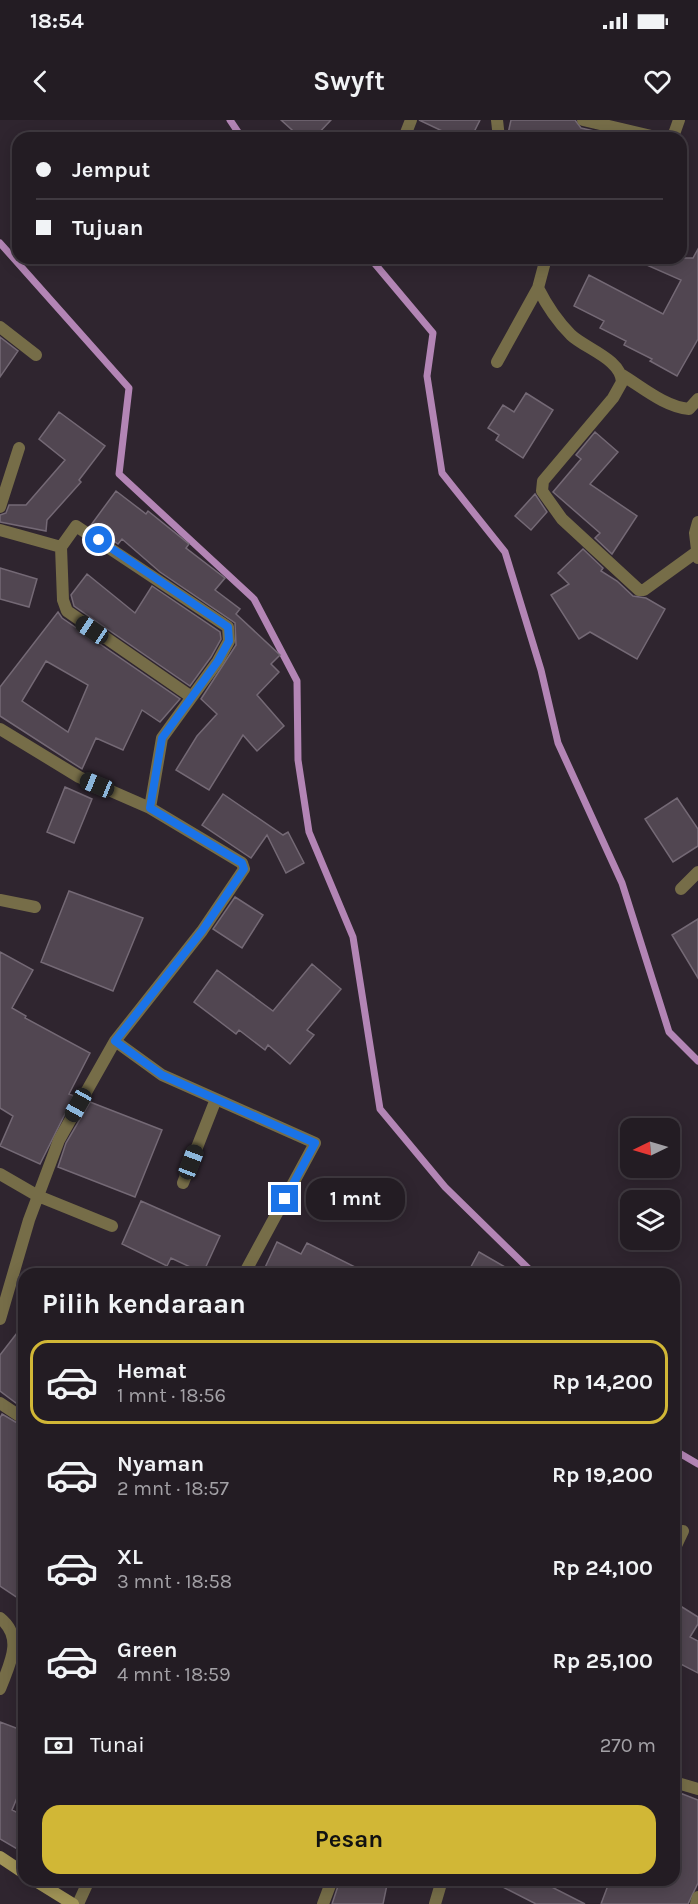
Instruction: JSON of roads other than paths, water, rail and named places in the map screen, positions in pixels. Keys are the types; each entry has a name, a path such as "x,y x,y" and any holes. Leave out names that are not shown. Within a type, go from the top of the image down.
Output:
{"street":[{"path":"583,120 634,132"},
{"path":"497,362 538,288 544,264"},
{"path":"538,288 545,302 571,335 618,368 622,375 656,396 682,408 689,409 698,399"},
{"path":"0,327 36,355"},
{"path":"622,375 622,382 613,398 543,481 542,491 562,519 639,590 645,590 697,556 698,522"},
{"path":"0,507 19,448"},
{"path":"150,808 162,738 190,696 218,661 229,641 228,627 76,526 61,547 63,600 67,611 190,696"},
{"path":"0,530 61,547"},
{"path":"0,729 79,777 150,808 242,863 244,869 202,931 115,1041 59,1140 38,1196 0,1318"},
{"path":"681,889 698,872"},
{"path":"0,900 35,907"},
{"path":"115,1041 162,1075 315,1143 247,1268"},
{"path":"183,1183 216,1099"},
{"path":"0,1174 38,1196 112,1226"},
{"path":"12,1280 18,1284"},
{"path":"0,1403 18,1415"},
{"path":"680,1537 683,1531"},
{"path":"0,1618 14,1634 15,1647 0,1689"},
{"path":"680,1784 698,1789"},
{"path":"0,1857 18,1869"},
{"path":"44,1886 72,1904"},
{"path":"78,1904 86,1886"},
{"path":"323,1904 330,1886"},
{"path":"435,1904 440,1886"},
{"path":"696,1904 698,1897"}],"waterway":[{"path":"230,120 238,132"},
{"path":"0,243 12,256"},
{"path":"19,264 129,388 119,474 254,599 297,681 298,760 309,832 353,937 380,1109 445,1187 528,1268"},
{"path":"375,264 433,333 427,376 442,473 505,552 541,670 558,743 622,883 669,1032 698,1061"},
{"path":"680,1454 698,1464"}]}
